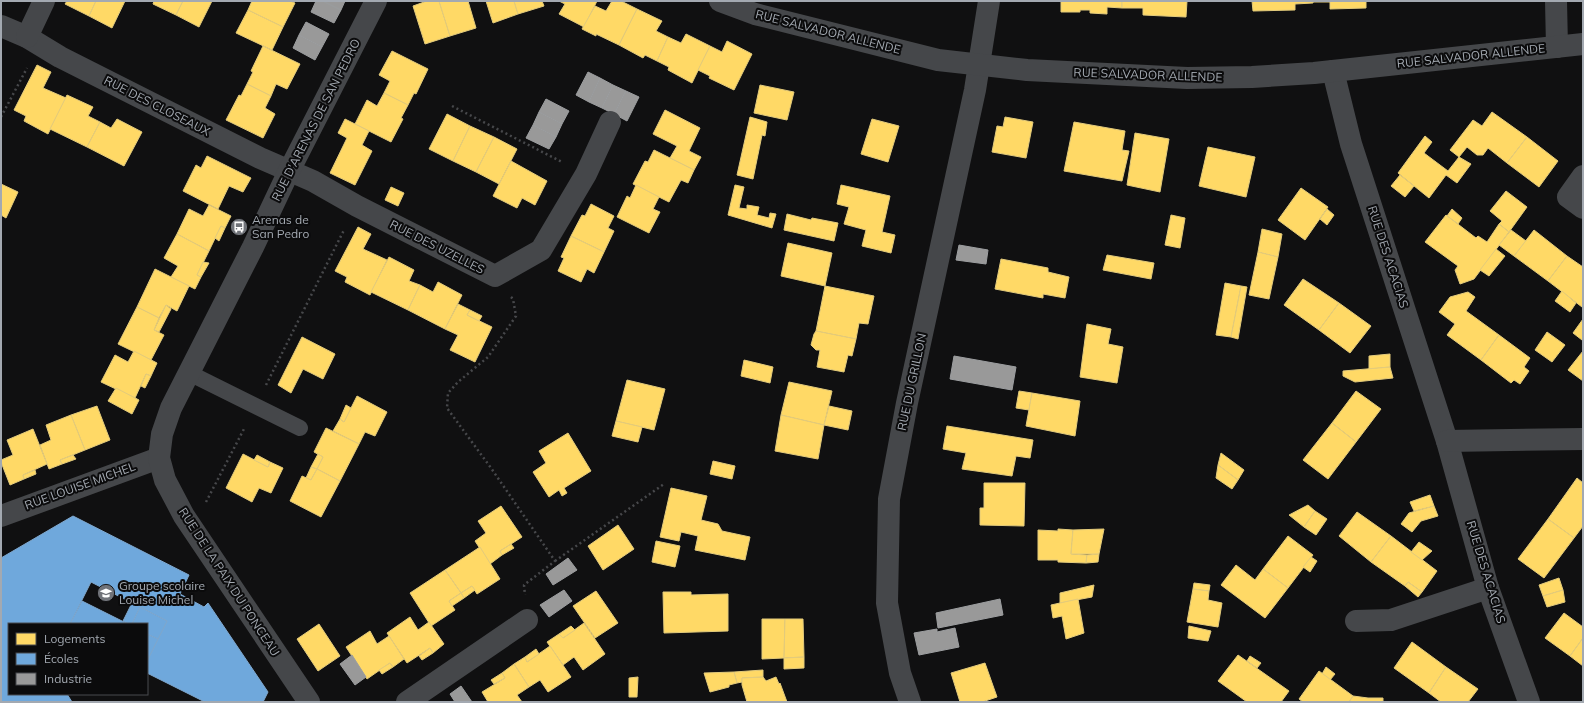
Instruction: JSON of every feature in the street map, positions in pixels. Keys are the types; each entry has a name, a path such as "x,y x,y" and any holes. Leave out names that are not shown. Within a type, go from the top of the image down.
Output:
{"street":[{"path":"33,41 44,1"},
{"name":"RUE D'ARENAS DE SAN PEDRO","path":"159,458 162,434 171,408 253,247 289,171 376,1"},
{"name":"RUE SALVADOR ALLENDE","path":"721,1 755,14 938,60 1028,70 1188,78 1252,77 1333,71 1583,44"},
{"name":"RUE DU GRILLON","path":"910,702 900,673 888,603 889,499 907,403 979,64 989,1"},
{"path":"1556,1 1556,47"},
{"name":"RUE DES CLOSEAUX","path":"1,26 260,158 289,171"},
{"name":"RUE DES ACACIAS","path":"1333,71 1351,144 1447,441 1488,588 1529,702"},
{"name":"RUE DES UZELLES","path":"289,171 313,181 357,206 495,276 541,250 586,174 610,122"},
{"path":"1583,176 1568,198 1583,208"},
{"path":"1447,441 1583,439"},
{"name":"RUE LOUISE MICHEL","path":"1,516 159,458"},
{"name":"RUE DE LA PAIX DU PONCEAU","path":"159,458 165,480 184,516 309,702"},
{"path":"1356,621 1391,620 1488,588"},
{"path":"407,702 527,620"}],"lane":[{"path":"189,373 300,428"}],"path":[{"path":"1,117 33,41"},
{"path":"452,106 586,174"},
{"path":"184,516 202,511 357,206"},
{"path":"495,276 513,299 516,316 488,357 458,382 448,393 447,408 491,468 555,561"},
{"path":"527,620 524,585 555,561 664,484"}],"building: Logements":[{"path":"67,1 96,1 89,16 65,4"},
{"path":"96,1 125,1 112,28 89,16"},
{"path":"154,1 183,1 176,15 153,4"},
{"path":"183,1 212,1 199,27 176,15"},
{"path":"252,1 290,1 295,3 283,27 248,10"},
{"path":"427,1 439,1 450,36 425,44 413,6"},
{"path":"439,1 468,1 476,28 450,36"},
{"path":"486,1 514,1 518,14 493,23"},
{"path":"514,1 542,1 544,6 518,14"},
{"path":"559,1 597,1 584,27 559,14 565,4"},
{"path":"612,1 621,1 637,9 619,45 582,29 595,6 606,11"},
{"path":"1061,1 1122,1 1122,8 1107,7 1107,14 1090,13 1090,10 1080,10 1080,12 1061,12"},
{"path":"1122,1 1187,1 1186,17 1143,15 1143,8 1122,8"},
{"path":"1252,1 1313,1 1313,3 1295,4 1295,10 1253,11"},
{"path":"1313,1 1366,1 1366,8 1330,9 1330,2"},
{"path":"637,9 662,21 656,31 668,37 657,61 645,55 643,58 619,45"},
{"path":"248,10 283,27 272,50 236,33"},
{"path":"686,34 710,46 692,83 668,70 669,67 657,61 668,37 681,43"},
{"path":"727,41 752,54 734,90 709,78 710,76 698,70 710,46 722,52"},
{"path":"263,46 300,64 287,89 276,84 271,96 247,84 253,72 251,71"},
{"path":"392,51 428,69 416,94 414,93 408,105 384,93 390,81 379,75"},
{"path":"37,65 51,72 43,88 66,98 48,134 24,121 26,116 14,110"},
{"path":"247,84 271,96 265,108 275,114 263,138 226,120 239,95 241,96"},
{"path":"760,85 794,92 787,120 754,113"},
{"path":"384,93 408,105 401,118 403,119 391,142 355,124 367,100 377,106"},
{"path":"67,95 93,107 88,116 100,122 87,147 50,129"},
{"path":"665,110 700,128 689,151 701,157 694,170 670,158 677,146 653,134"},
{"path":"1492,112 1527,137 1507,163 1488,148 1483,155 1477,155 1467,147 1459,157 1450,150 1473,120 1482,126"},
{"path":"447,114 470,126 453,161 429,149"},
{"path":"750,117 767,122 765,136 762,135 753,179 737,175"},
{"path":"1005,117 1033,122 1026,158 992,152 997,126 1003,127"},
{"path":"117,119 142,132 124,166 87,147 100,122 111,128"},
{"path":"345,119 369,131 362,145 372,151 355,185 330,173 347,138 338,133"},
{"path":"872,119 899,126 888,162 861,154"},
{"path":"1074,122 1125,131 1122,150 1129,151 1122,181 1064,171"},
{"path":"470,126 494,137 476,172 453,161"},
{"path":"1135,133 1169,139 1160,192 1127,185"},
{"path":"1425,136 1432,142 1424,153 1448,171 1459,157 1471,164 1457,183 1446,175 1429,198 1398,173"},
{"path":"494,137 517,149 499,184 476,172"},
{"path":"1527,137 1558,161 1539,187 1507,163"},
{"path":"1208,147 1255,157 1246,197 1199,186"},
{"path":"654,150 694,170 688,183 681,180 669,202 633,184 645,161 648,162"},
{"path":"207,156 251,178 243,192 229,186 218,209 183,191 196,165 201,168"},
{"path":"511,161 547,181 535,205 522,198 517,208 493,196"},
{"path":"1400,175 1414,186 1405,197 1391,186"},
{"path":"1,184 18,192 6,218 1,215"},
{"path":"636,185 659,197 653,209 660,212 649,233 617,217 627,196 630,198"},
{"path":"735,185 744,187 739,208 747,209 747,205 759,207 757,215 769,218 770,213 776,214 772,228 728,215"},
{"path":"841,185 890,196 882,232 895,235 891,253 862,246 866,230 844,224 849,207 837,204"},
{"path":"391,187 404,193 398,206 385,200"},
{"path":"1301,188 1328,207 1305,240 1278,220"},
{"path":"1506,191 1527,207 1509,232 1499,224 1502,221 1490,211"},
{"path":"591,204 614,216 608,228 614,231 604,252 571,236 582,215 585,216"},
{"path":"209,205 231,216 225,228 221,226 209,251 177,234 189,209 203,216"},
{"path":"1327,209 1334,215 1327,225 1320,219"},
{"path":"1452,209 1462,218 1458,224 1447,216"},
{"path":"787,214 811,220 812,218 838,223 834,241 784,230"},
{"path":"1171,215 1185,218 1180,248 1165,245"},
{"path":"1446,215 1476,238 1478,236 1487,242 1499,224 1509,232 1474,279 1460,284 1455,270 1458,266 1425,242"},
{"path":"221,226 225,228 219,241 215,238"},
{"path":"358,227 371,234 363,249 387,260 370,295 345,282 347,277 335,271"},
{"path":"1262,229 1282,234 1278,257 1258,252"},
{"path":"1511,230 1526,241 1514,256 1499,245"},
{"path":"1534,230 1567,256 1548,281 1514,256"},
{"path":"177,234 209,251 197,275 201,277 195,289 171,277 178,266 164,258"},
{"path":"571,236 604,252 594,273 587,269 581,282 558,271 564,258 561,257"},
{"path":"788,243 832,253 825,286 781,276"},
{"path":"1496,249 1505,256 1489,276 1480,270"},
{"path":"1258,252 1278,257 1269,299 1249,295"},
{"path":"1107,255 1154,263 1151,279 1103,270"},
{"path":"1567,256 1583,267 1582,307 1548,281"},
{"path":"389,257 414,270 409,281 420,285 408,310 371,292"},
{"path":"1001,259 1048,268 1048,272 1069,277 1065,298 1043,294 1043,298 995,289"},
{"path":"203,262 209,263 201,277 197,275"},
{"path":"155,269 189,286 177,311 166,305 159,318 137,307"},
{"path":"1303,279 1339,303 1319,330 1284,305"},
{"path":"438,282 462,295 445,329 408,310 420,285 433,292"},
{"path":"1225,283 1241,286 1231,337 1216,335"},
{"path":"825,286 874,296 868,324 859,323 856,339 816,331"},
{"path":"1241,286 1247,287 1238,339 1231,337"},
{"path":"1562,291 1576,303 1570,312 1555,301"},
{"path":"1468,292 1475,297 1466,311 1499,335 1481,360 1447,335 1455,324 1439,312 1450,297"},
{"path":"1339,303 1371,326 1350,353 1319,330"},
{"path":"458,304 470,310 467,315 492,327 475,362 450,350 458,335 445,329"},
{"path":"166,305 171,309 159,332 154,330"},
{"path":"137,307 159,318 154,330 164,335 151,360 118,344"},
{"path":"470,310 482,316 479,321 467,315"},
{"path":"1583,319 1583,339 1582,340 1573,333"},
{"path":"1087,324 1111,329 1108,344 1123,347 1117,383 1080,377"},
{"path":"816,331 856,339 852,356 848,355 844,372 817,367 820,350 816,350 811,345"},
{"path":"1547,332 1565,345 1552,362 1535,350"},
{"path":"1499,335 1530,358 1524,367 1529,371 1520,384 1514,380 1511,383 1481,360"},
{"path":"302,337 335,354 323,379 303,369 291,393 278,385"},
{"path":"134,351 157,363 151,376 146,374 135,398 101,382 115,355 128,362"},
{"path":"1583,351 1583,381 1568,370"},
{"path":"1390,354 1390,367 1369,369 1369,356"},
{"path":"744,360 773,367 770,383 741,376"},
{"path":"1390,367 1393,378 1355,382 1343,376 1343,371"},
{"path":"146,374 151,376 145,388 141,386"},
{"path":"627,380 665,389 654,430 616,421"},
{"path":"789,382 832,391 824,425 781,415"},
{"path":"116,388 139,400 132,414 108,401"},
{"path":"1019,391 1032,393 1029,410 1016,408"},
{"path":"1356,391 1381,409 1356,442 1332,423"},
{"path":"1032,393 1080,401 1075,436 1026,426"},
{"path":"357,396 387,412 375,436 365,432 359,444 333,431 340,419 344,422"},
{"path":"346,405 351,408 344,422 340,419"},
{"path":"97,406 110,440 85,450 71,415"},
{"path":"829,406 852,411 848,430 824,425"},
{"path":"71,415 85,450 60,460 62,464 49,469 40,445 51,440 46,425"},
{"path":"781,415 824,425 818,459 775,451"},
{"path":"616,421 642,427 638,442 612,436"},
{"path":"1332,423 1356,442 1328,479 1303,460"},
{"path":"947,426 1033,440 1030,458 1016,456 1012,476 962,469 966,453 943,449"},
{"path":"326,428 359,444 340,481 317,469 323,457 314,452"},
{"path":"33,429 47,464 23,475 24,479 10,485 1,462 1,460 13,455 7,440"},
{"path":"568,433 591,471 564,488 567,493 562,496 559,490 549,497 533,472 546,463 539,451"},
{"path":"1221,453 1244,470 1238,480 1218,465"},
{"path":"243,454 268,467 270,462 283,468 271,493 259,488 252,502 226,488"},
{"path":"318,454 323,457 317,469 311,467"},
{"path":"73,455 76,459 62,464 60,460"},
{"path":"257,455 270,462 268,467 254,460"},
{"path":"713,461 735,466 732,479 710,474"},
{"path":"1218,465 1238,480 1232,489 1216,478"},
{"path":"311,467 317,469 311,480 306,478"},
{"path":"317,469 340,481 321,517 290,501 302,476 311,480"},
{"path":"35,470 36,474 24,479 23,475"},
{"path":"1577,478 1583,483 1583,526 1574,538 1548,519"},
{"path":"984,483 1025,483 1024,526 980,525 980,508 984,508"},
{"path":"671,488 707,496 701,520 718,524 722,531 750,537 745,560 695,550 698,536 681,532 679,541 660,537"},
{"path":"1430,495 1434,506 1414,511 1410,502"},
{"path":"1308,505 1315,511 1304,527 1289,515"},
{"path":"501,506 522,537 500,551 502,555 490,564 475,541 486,533 478,521"},
{"path":"1434,506 1438,516 1421,521 1412,532 1401,524 1409,513"},
{"path":"1315,511 1327,519 1316,535 1304,527"},
{"path":"1357,512 1391,536 1371,562 1339,536"},
{"path":"1548,519 1574,538 1544,578 1518,559"},
{"path":"618,525 634,549 603,570 588,546"},
{"path":"1058,529 1073,530 1071,554 1087,555 1086,563 1058,562 1058,560 1038,560 1038,530 1058,531"},
{"path":"1104,529 1099,554 1071,554 1073,530"},
{"path":"1288,536 1313,555 1288,588 1263,569"},
{"path":"1391,536 1437,571 1422,592 1408,582 1405,586 1371,562"},
{"path":"656,541 680,546 675,567 652,562"},
{"path":"1419,542 1432,551 1422,560 1411,552"},
{"path":"511,544 514,548 502,555 500,551"},
{"path":"480,547 500,579 477,594 472,586 461,593 445,570"},
{"path":"1099,554 1098,562 1086,563 1087,555"},
{"path":"1311,557 1317,561 1310,572 1303,567"},
{"path":"1236,565 1255,580 1263,569 1288,588 1265,618 1221,585"},
{"path":"445,570 461,593 449,601 455,610 431,626 410,593"},
{"path":"1559,578 1563,590 1543,596 1539,585"},
{"path":"1408,582 1422,592 1418,597 1405,586"},
{"path":"1194,583 1210,585 1209,591 1193,589"},
{"path":"1094,585 1092,597 1060,603 1060,593"},
{"path":"472,586 475,590 464,598 461,593"},
{"path":"1193,589 1209,591 1208,600 1222,603 1218,627 1187,622"},
{"path":"1563,590 1565,602 1547,607 1543,596"},
{"path":"596,591 618,623 595,638 573,606"},
{"path":"663,592 691,592 691,595 728,594 728,631 664,633"},
{"path":"461,593 464,598 452,606 449,601"},
{"path":"1078,599 1084,633 1066,639 1062,616 1053,618 1051,605"},
{"path":"1564,613 1583,627 1583,638 1570,656 1545,638"},
{"path":"410,617 418,630 429,622 444,644 433,653 430,648 407,663 387,633"},
{"path":"762,619 785,619 784,658 762,659"},
{"path":"785,619 803,619 804,657 784,658"},
{"path":"584,623 605,654 583,670 574,657 563,665 547,642 559,634 563,638"},
{"path":"319,624 340,656 318,671 297,639"},
{"path":"571,626 575,630 563,638 559,634"},
{"path":"1189,626 1211,631 1208,641 1188,638"},
{"path":"370,631 377,644 389,636 404,659 393,667 390,663 367,679 346,647"},
{"path":"1583,638 1583,666 1570,656"},
{"path":"1412,642 1446,667 1429,693 1394,668"},
{"path":"550,646 571,677 548,692 540,680 529,687 514,664 525,657 527,662"},
{"path":"430,648 433,653 422,660 419,656"},
{"path":"536,649 539,654 527,662 525,657"},
{"path":"1238,655 1289,691 1281,702 1247,702 1218,681"},
{"path":"1250,656 1261,663 1257,668 1247,661"},
{"path":"804,657 804,668 784,669 784,658"},
{"path":"390,663 393,667 382,674 379,670"},
{"path":"985,663 997,697 982,702 960,702 951,673"},
{"path":"514,664 529,687 517,695 522,702 488,702 482,692 505,678 502,673"},
{"path":"1326,667 1335,674 1330,680 1322,674"},
{"path":"1446,667 1478,689 1468,702 1441,702 1429,693"},
{"path":"763,670 763,677 742,678 742,682 737,683 734,672"},
{"path":"1319,671 1353,696 1349,702 1303,702 1299,699"},
{"path":"734,672 737,683 729,685 729,687 710,692 704,673"},
{"path":"502,673 505,678 494,684 491,680"},
{"path":"638,677 637,697 629,697 629,678"},
{"path":"763,677 766,681 776,677 779,684 780,683 787,702 747,702 742,685 742,678"},
{"path":"1353,696 1383,698 1383,702 1349,702"}],"building: Écoles":[{"name":"Groupe scolaire Louise Michel","path":"73,516 189,575 180,594 204,607 208,603 268,692 263,702 205,702 148,674 148,659 167,621 140,607 132,623 126,623 123,621 132,603 91,582 70,623 8,623 8,695 68,695 72,702 1,702 1,558"},
{"path":"82,601 126,623 71,623"},
{"path":"140,607 167,621 158,639 148,634 148,623 132,623"},
{"path":"148,634 158,639 148,659"}],"building: Industrie":[{"path":"316,1 323,1 341,10 334,23 311,12"},
{"path":"323,1 345,1 341,10"},
{"path":"306,22 329,34 322,47 299,35"},
{"path":"299,35 322,47 315,60 293,48"},
{"path":"588,72 600,78 589,102 576,95"},
{"path":"600,78 613,85 602,108 589,102"},
{"path":"613,85 626,91 614,114 602,108"},
{"path":"626,91 639,97 627,121 614,114"},
{"path":"546,99 569,111 562,124 539,112"},
{"path":"539,112 562,124 556,137 533,125"},
{"path":"533,125 556,137 549,149 526,138"},
{"path":"959,245 988,250 986,264 956,260"},
{"path":"954,356 1016,367 1012,390 950,379"},
{"path":"568,558 577,570 553,585 546,574"},
{"path":"564,590 572,601 549,617 540,605"},
{"path":"1000,599 1003,615 938,628 936,613"},
{"path":"955,628 959,647 919,655 914,633 937,629 937,632"},
{"path":"352,655 366,677 355,685 340,664"},
{"path":"461,686 472,702 455,702 450,694"}],"place":[{"name":"Arenas de San Pedro","path":"239,227"},
{"name":"Groupe scolaire Louise Michel","path":"106,593"}]}
